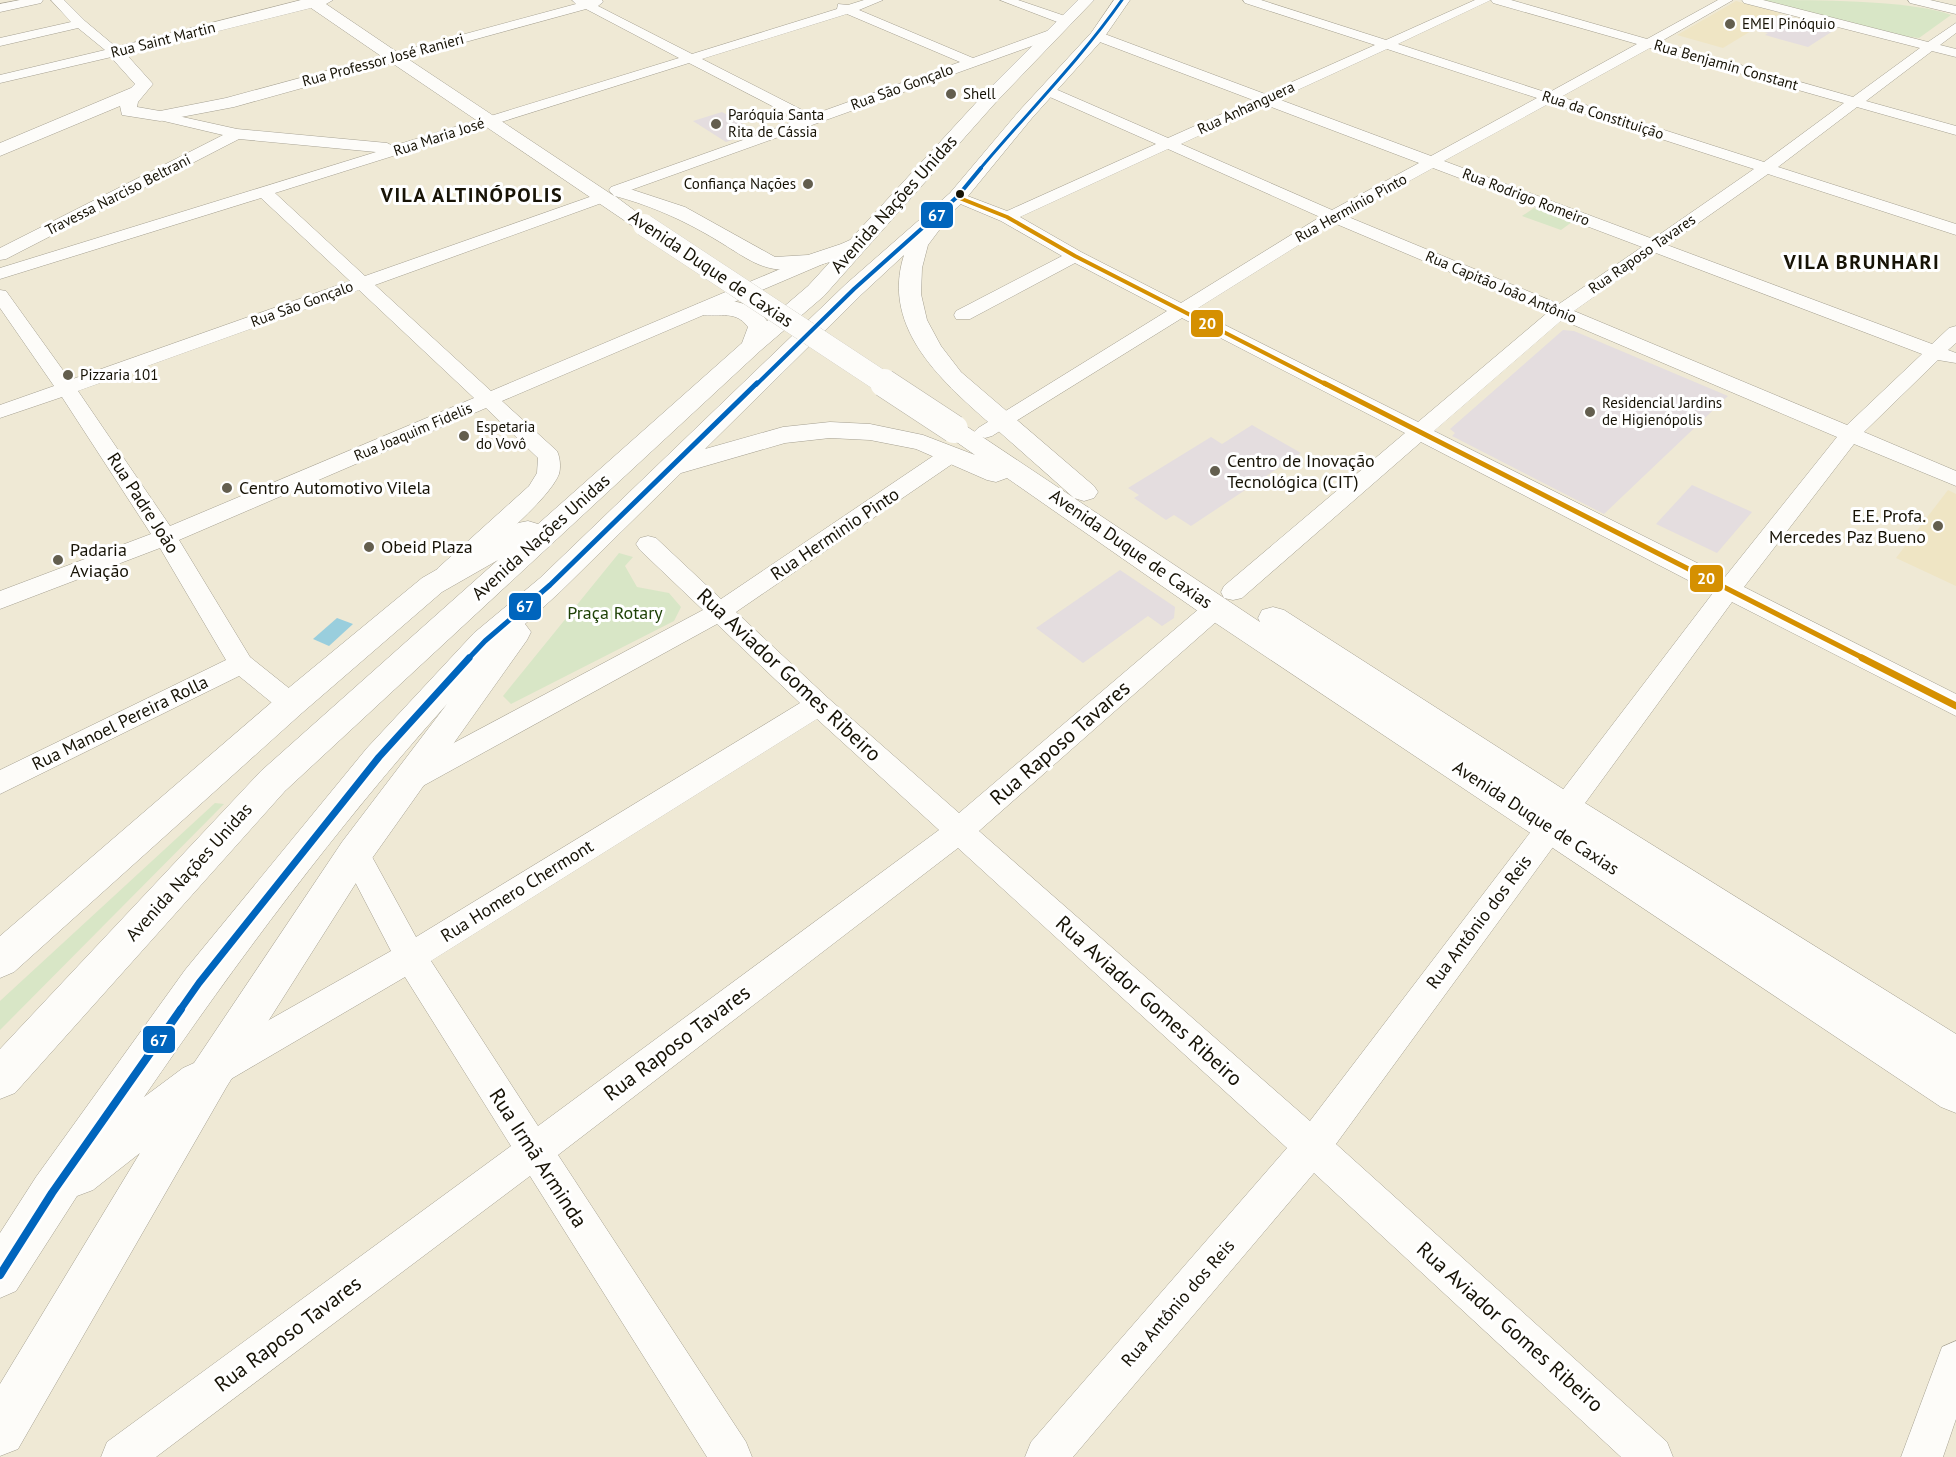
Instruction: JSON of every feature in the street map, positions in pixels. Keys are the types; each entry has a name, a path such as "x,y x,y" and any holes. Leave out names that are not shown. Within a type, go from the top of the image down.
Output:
{"main road":[{"name":"Avenida Nações Unidas","path":"0,1079 273,781 752,346 816,291 991,97 1086,0"},
{"name":"Avenida Nações Unidas","path":"0,1275 52,1192 199,983 379,757 484,641 550,585 854,289 957,197 1026,114 1097,36 1122,0"},
{"name":"Rua Saint Martin","path":"115,52 320,1"},
{"name":"Avenida Duque de Caxias","path":"320,1 497,119 614,193 652,222 1070,495 1225,600 1557,818 1956,1092"},
{"path":"115,52 144,84 129,101 128,111"},
{"name":"Rua Professor José Ranieri","path":"160,116 228,103 401,55"},
{"path":"1023,64 1036,73 1045,75 1064,73"},
{"path":"0,150 137,93"},
{"path":"991,97 1013,93 1022,94 1028,98 1025,105 1026,114"},
{"path":"75,118 128,111 160,116"},
{"path":"614,193 655,200 712,229 757,258 781,264 824,257 861,243"},
{"path":"932,219 928,234 918,245 911,268 910,294 916,320 930,348 952,377 972,432 1070,495"},
{"path":"705,309 732,307 754,316 760,327 752,346"},
{"path":"671,468 783,435 830,430 870,432 912,441 972,432"},
{"path":"432,585 588,495"},
{"name":"Avenida Nações Unidas","path":"0,960 291,704 432,585"},
{"name":"Avenida Nações Unidas","path":"0,1431 212,1072 355,853 550,585"},
{"path":"273,781 291,704"},
{"name":"Avenida Duque de Caxias","path":"1557,818 1956,1057"},
{"path":"0,1239 52,1192 212,1072"}],"street":[{"path":"0,8 37,0"},
{"path":"57,0 80,24 115,52"},
{"name":"Rua Professor José Ranieri","path":"401,55 583,2 604,0"},
{"path":"827,0 971,62"},
{"name":"Rua Maria José","path":"0,274 878,0"},
{"path":"1006,0 1058,27"},
{"name":"Rua da Constituição","path":"1249,0 1956,230"},
{"name":"Rua Anhanguera","path":"1007,217 1485,0"},
{"name":"Rua Benjamin Constant","path":"1497,0 1956,131"},
{"name":"Rua Hermínio Pinto","path":"972,432 1333,216 1727,0"},
{"path":"1748,0 1956,54"},
{"path":"1914,0 1956,10"},
{"path":"583,2 812,121"},
{"path":"0,42 80,24"},
{"name":"Rua São Gonçalo","path":"0,412 812,121 1058,27"},
{"name":"Rua Raposo Tavares","path":"122,1457 959,831 1560,312 1766,168 1956,27"},
{"name":"Rua Rodrigo Romeiro","path":"1097,36 1947,356"},
{"name":"Rua Saint Martin","path":"0,80 115,52"},
{"name":"Rua Capitão João Antônio","path":"1048,91 1333,216 1956,479"},
{"path":"160,116 237,134 400,150"},
{"name":"Travessa Narciso Beltrani","path":"0,255 237,134"},
{"path":"264,192 490,400"},
{"path":"957,197 1007,217 1075,256 1956,706"},
{"path":"963,315 1075,256"},
{"name":"Rua Joaquim Fidelis","path":"0,600 165,537 824,257"},
{"name":"Rua Padre João","path":"0,295 100,437 165,537 241,664 291,704"},
{"name":"Rua Antônio dos Reis","path":"1046,1457 1312,1147 1729,589 1851,434 1947,356 1956,332"},
{"name":"Avenida Nações Unidas","path":"432,585 537,491 549,473 549,456 490,400"},
{"name":"Rua Herminio Pinto","path":"719,612 972,432"},
{"name":"Rua Aviador Gomes Ribeiro","path":"648,544 819,705 1312,1147 1652,1457"},
{"path":"411,779 719,612"},
{"name":"Rua Manoel Pereira Rolla","path":"0,783 241,664"},
{"name":"Rua Homero Chermont","path":"212,1072 410,957 819,705"},
{"name":"Rua Irmã Arminda","path":"355,853 410,957 731,1457"},
{"path":"1922,1457 1956,1361"}],"shaded area":[{"name":"EMEI Pinóquio","path":"1736,1 1781,13 1723,48 1677,35"},
{"name":"E.E. Profa. Mercedes Paz Bueno","path":"1948,490 1956,494 1956,586 1896,558"}],"green space":[{"path":"1762,0 1912,6 1951,15 1919,38"},
{"path":"1534,208 1572,222 1561,230 1522,216"},
{"name":"Praça Rotary","path":"619,553 633,557 625,566 637,587 669,593 681,607 674,621 511,704 503,696"},
{"path":"215,803 224,804 0,1030 0,1001"}],"water":[{"path":"337,618 353,624 329,646 313,639"}],"building":[{"path":"1782,15 1836,29 1808,47 1765,35 1768,33 1756,30"},
{"name":"Paróquia Santa Rita de Cássia","path":"722,112 757,132 726,142 693,121"},
{"name":"Residencial Jardins de Higienópolis","path":"1563,330 1574,331 1728,396 1604,514 1452,436 1455,433 1450,429"},
{"name":"Centro de Inovação Tecnológica (CIT)","path":"1252,425 1301,453 1191,526 1174,515 1166,520 1134,498 1139,495 1128,488 1211,437 1222,444"},
{"path":"1692,485 1752,512 1717,553 1656,524"},
{"path":"1120,570 1175,607 1174,618 1162,626 1148,616 1083,663 1036,628"}],"transit line":[{"name":"67","path":"0,1275 52,1193 199,983 379,757 485,641 550,585 854,289 957,197 1026,114 1097,36 1122,0"},
{"name":"20","path":"957,197 1007,217 1075,256 1956,706"}],"place":[{"name":"EMEI Pinóquio","path":"1730,24"},
{"name":"Shell","path":"951,94"},
{"name":"Paróquia Santa Rita de Cássia","path":"716,124"},
{"name":"Confiança Nações","path":"808,184"},
{"name":"Pizzaria 101","path":"68,375"},
{"name":"Residencial Jardins de Higienópolis","path":"1590,412"},
{"name":"Espetaria do Vovô","path":"464,436"},
{"name":"Centro de Inovação Tecnológica (CIT)","path":"1215,471"},
{"name":"Centro Automotivo Vilela","path":"227,488"},
{"name":"E.E. Profa. Mercedes Paz Bueno","path":"1938,526"},
{"name":"Obeid Plaza","path":"369,547"},
{"name":"Padaria Aviação","path":"58,560"}],"district":[{"name":"VILA ALTINÓPOLIS","path":"472,195"},
{"name":"VILA BRUNHARI","path":"1862,262"}]}
